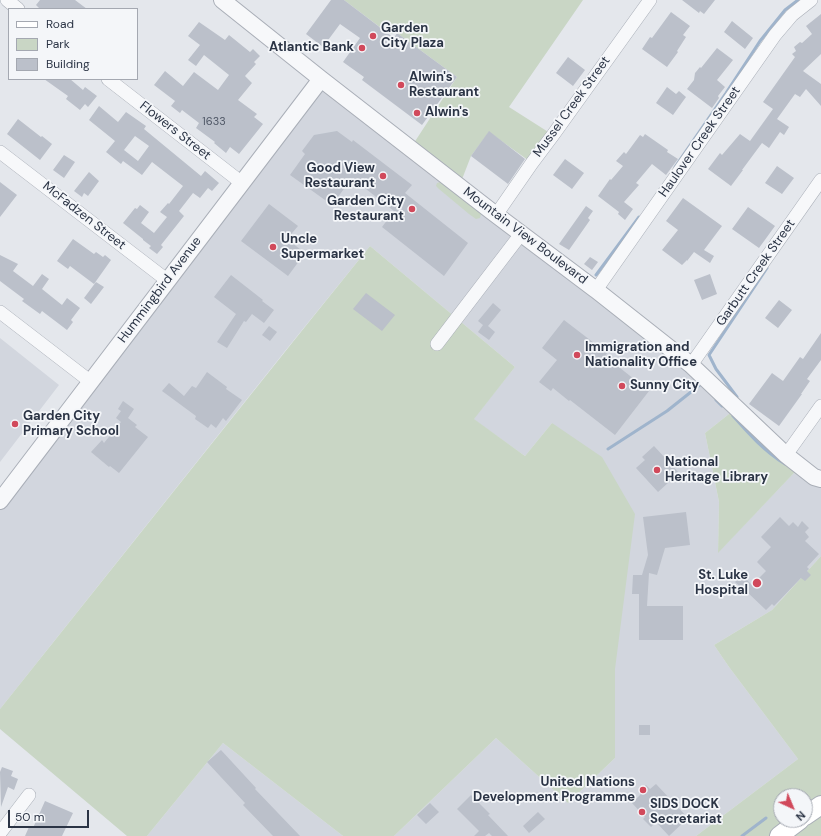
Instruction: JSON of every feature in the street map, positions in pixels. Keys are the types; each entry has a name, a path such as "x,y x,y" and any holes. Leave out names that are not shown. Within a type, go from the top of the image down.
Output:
{"main road":[{"path":"779,836 790,828"}],"street":[{"path":"7,0 17,8"},
{"name":"Mountain View Boulevard","path":"222,0 321,79 496,215 596,290 691,365 786,455 814,477 821,479"},
{"name":"Mussel Creek Street","path":"496,215 650,0"},
{"name":"Haulover Creek Street","path":"596,290 775,35 792,15 810,0"},
{"name":"Hummingbird Avenue","path":"0,501 321,79"},
{"name":"Flowers Street","path":"109,80 242,183"},
{"name":"McFadzen Street","path":"0,152 168,281"},
{"name":"Garbutt Creek Street","path":"691,365 821,180"},
{"path":"437,344 521,234"},
{"path":"0,312 91,382"},
{"path":"786,455 821,406"},
{"path":"0,833 29,795"}],"shaded area":[{"path":"321,79 732,405 729,414 705,433 719,502 718,552 794,473 821,486 821,556 772,610 714,645 798,759 696,836 394,836 496,738 568,803 615,758 615,669 552,423 525,456 473,419 515,367 370,246 0,709 0,488"},
{"name":"Garden City Primary School","path":"0,338 59,385 0,462"},
{"path":"223,743 343,836 147,836"}],"green space":[{"path":"344,0 583,0 509,107 553,135 532,163 489,132 471,156 459,187 410,149 457,77 397,33 389,34"},
{"path":"440,182 478,210 481,214 480,218 476,219 439,189 436,186 437,183"},
{"path":"370,246 515,367 474,419 525,456 552,423 602,457 635,514 615,669 615,758 568,803 496,738 394,836 343,836 223,743 147,836 127,836 0,729 0,709"},
{"path":"732,405 786,455 821,471 821,486 794,473 718,553 719,502 705,433 729,414"},
{"path":"821,556 821,836 696,836 798,759 714,645 772,610"}],"building":[{"path":"40,0 75,0 86,8 39,8 36,5"},
{"path":"331,0 344,0 394,38 397,33 457,77 422,125 362,80 364,77 343,62 360,38 340,24 323,47 306,34"},
{"path":"682,0 715,0 704,14 700,11 699,13"},
{"path":"671,12 690,26 683,35 686,37 677,51 678,52 667,67 642,49"},
{"path":"821,14 821,54 803,71 821,84 821,106 806,89 800,97 795,94 777,119 789,127 784,135 780,132 769,148 762,143 731,186 708,169 720,153 722,155 740,134 750,141 773,109 763,102 795,57 792,54 796,51 794,47 800,42 802,43 812,34 806,26"},
{"path":"732,21 753,38 745,49 724,32"},
{"path":"199,22 225,40 229,35 250,52 253,49 260,56 254,62 256,64 245,76 252,83 238,100 257,114 254,117 263,124 239,154 230,147 226,153 214,143 215,142 196,128 199,123 182,110 180,113 171,106 175,101 154,85 165,71 183,86 194,72 218,90 229,75 204,55 196,66 188,60 200,45 188,36"},
{"path":"717,48 733,60 717,80 725,87 718,96 719,98 712,108 687,89 694,80 695,73 700,67 701,68"},
{"path":"568,57 585,70 573,86 556,73"},
{"path":"45,80 71,80 83,90 85,87 97,96 88,107 85,104 80,110 66,99 68,96"},
{"path":"667,87 676,94 679,91 686,97 673,115 656,103"},
{"path":"99,106 118,122 126,112 146,126 144,129 201,176 205,171 219,183 212,191 208,188 200,198 193,193 179,211 184,216 161,245 163,247 157,254 149,248 151,246 123,223 135,208 137,209 140,205 149,212 141,223 154,233 167,217 160,212 168,203 169,204 183,186 152,162 142,175 123,161 121,164 106,152 115,141 89,120","holes":["135,136 149,146 138,161 124,150"]},
{"path":"18,119 52,144 40,160 7,134"},
{"path":"337,131 352,142 353,140 412,185 405,193 468,243 444,276 382,227 394,211 352,178 332,205 290,175 305,154 302,151 314,135"},
{"path":"489,131 525,159 508,184 471,156"},
{"path":"645,134 678,159 666,175 652,164 636,183 639,185 624,202 633,209 625,220 618,214 619,212 598,196 610,179 611,180 623,166 616,161 624,152 626,154 640,135 643,137"},
{"path":"64,155 75,162 64,178 53,170"},
{"path":"565,159 584,173 572,189 553,175"},
{"path":"777,166 794,178 782,194 765,183"},
{"path":"89,172 99,181 88,196 84,193 82,197 74,191"},
{"path":"0,182 17,195 0,217"},
{"path":"683,198 722,226 704,250 714,256 710,263 694,252 682,265 662,250 678,230 666,221"},
{"name":"Uncle Supermarket","path":"269,204 298,226 287,239 305,253 288,276 241,241"},
{"path":"586,206 593,211 588,218 590,220 569,250 559,244"},
{"path":"748,207 775,226 759,248 732,229"},
{"path":"73,239 94,254 96,252 103,257 105,255 111,260 94,284 70,266 68,269 57,261"},
{"path":"0,255 18,264 13,271 33,286 42,274 49,279 42,289 62,305 67,298 80,308 71,320 73,322 67,330 42,311 40,314 22,301 24,299 0,281"},
{"path":"590,257 598,262 592,270 584,264"},
{"path":"710,274 717,294 702,300 694,280"},
{"path":"231,275 274,310 264,323 252,314 246,322 244,321 227,348 217,342 236,314 214,297"},
{"path":"96,282 104,287 91,304 84,298"},
{"path":"366,293 395,315 382,331 353,309"},
{"path":"779,300 792,310 778,328 765,318"},
{"path":"493,303 501,310 488,326 495,332 489,340 478,332 483,325 478,321"},
{"path":"564,320 607,353 605,356 649,391 615,435 553,388 551,391 539,382 557,360 542,348"},
{"path":"269,326 277,332 270,341 262,335"},
{"path":"821,333 821,360 807,379 810,381 802,394 779,426 749,404 772,373 783,381 800,357 803,359"},
{"path":"207,372 227,387 226,389 242,400 226,421 223,418 216,428 211,424 208,428 195,419 196,416 162,391 169,383 184,396 192,386 196,388"},
{"path":"123,401 134,409 128,418 137,425 135,427 148,437 119,473 91,452 102,440 104,443 121,422 116,418 121,411 118,409"},
{"name":"National Heritage Library","path":"654,446 679,473 658,492 636,468 645,460 642,457"},
{"path":"686,512 690,545 665,548 657,575 649,573 647,606 683,606 683,640 639,640 639,594 632,594 633,575 642,575 648,555 643,517"},
{"name":"St. Luke Hospital","path":"780,517 789,526 793,522 798,527 802,521 809,528 805,532 809,537 805,541 819,554 807,567 809,569 807,571 811,575 805,581 801,578 774,606 772,604 766,610 735,582 742,575 752,585 766,571 757,562 771,547 761,537"},
{"path":"639,725 650,725 650,735 639,735"},
{"path":"221,750 256,788 255,789 300,836 273,836 243,805 245,803 207,762"},
{"path":"2,767 13,771 11,776 18,779 14,790 8,787 1,807 0,772"},
{"path":"656,784 688,818 669,836 656,822 651,827 643,819 645,817 632,803 641,794 639,791 646,785 650,789"},
{"path":"471,795 490,814 488,815 508,836 492,836 489,833 485,836 474,836 479,831 457,809"},
{"path":"45,801 73,813 62,836 25,836 29,827 33,828"},
{"path":"430,803 439,812 426,824 417,815"},
{"path":"538,812 545,819 529,833 523,826"}],"waterway":[{"path":"675,167 760,41 785,10 798,0"},
{"path":"596,275 639,217"},
{"path":"737,397 716,369 709,355 767,268"},
{"path":"608,449 667,411 701,384 703,385"},
{"path":"716,400 722,406"},
{"path":"733,416 751,436 777,459 785,464"},
{"path":"742,836 766,818"}],"place":[{"name":"Garden City Plaza","path":"373,36"},
{"name":"Atlantic Bank","path":"362,48"},
{"name":"Alwin's Restaurant","path":"401,85"},
{"name":"Alwin's","path":"417,113"},
{"name":"Good View Restaurant","path":"383,176"},
{"name":"Garden City Restaurant","path":"412,209"},
{"name":"Uncle Supermarket","path":"273,247"},
{"name":"Immigration and Nationality Office","path":"577,355"},
{"name":"Sunny City","path":"622,386"},
{"name":"Garden City Primary School","path":"15,424"},
{"name":"National Heritage Library","path":"657,470"},
{"name":"St. Luke Hospital","path":"757,583"},
{"name":"United Nations Development Programme","path":"643,790"},
{"name":"SIDS DOCK Secretariat","path":"642,812"}]}
